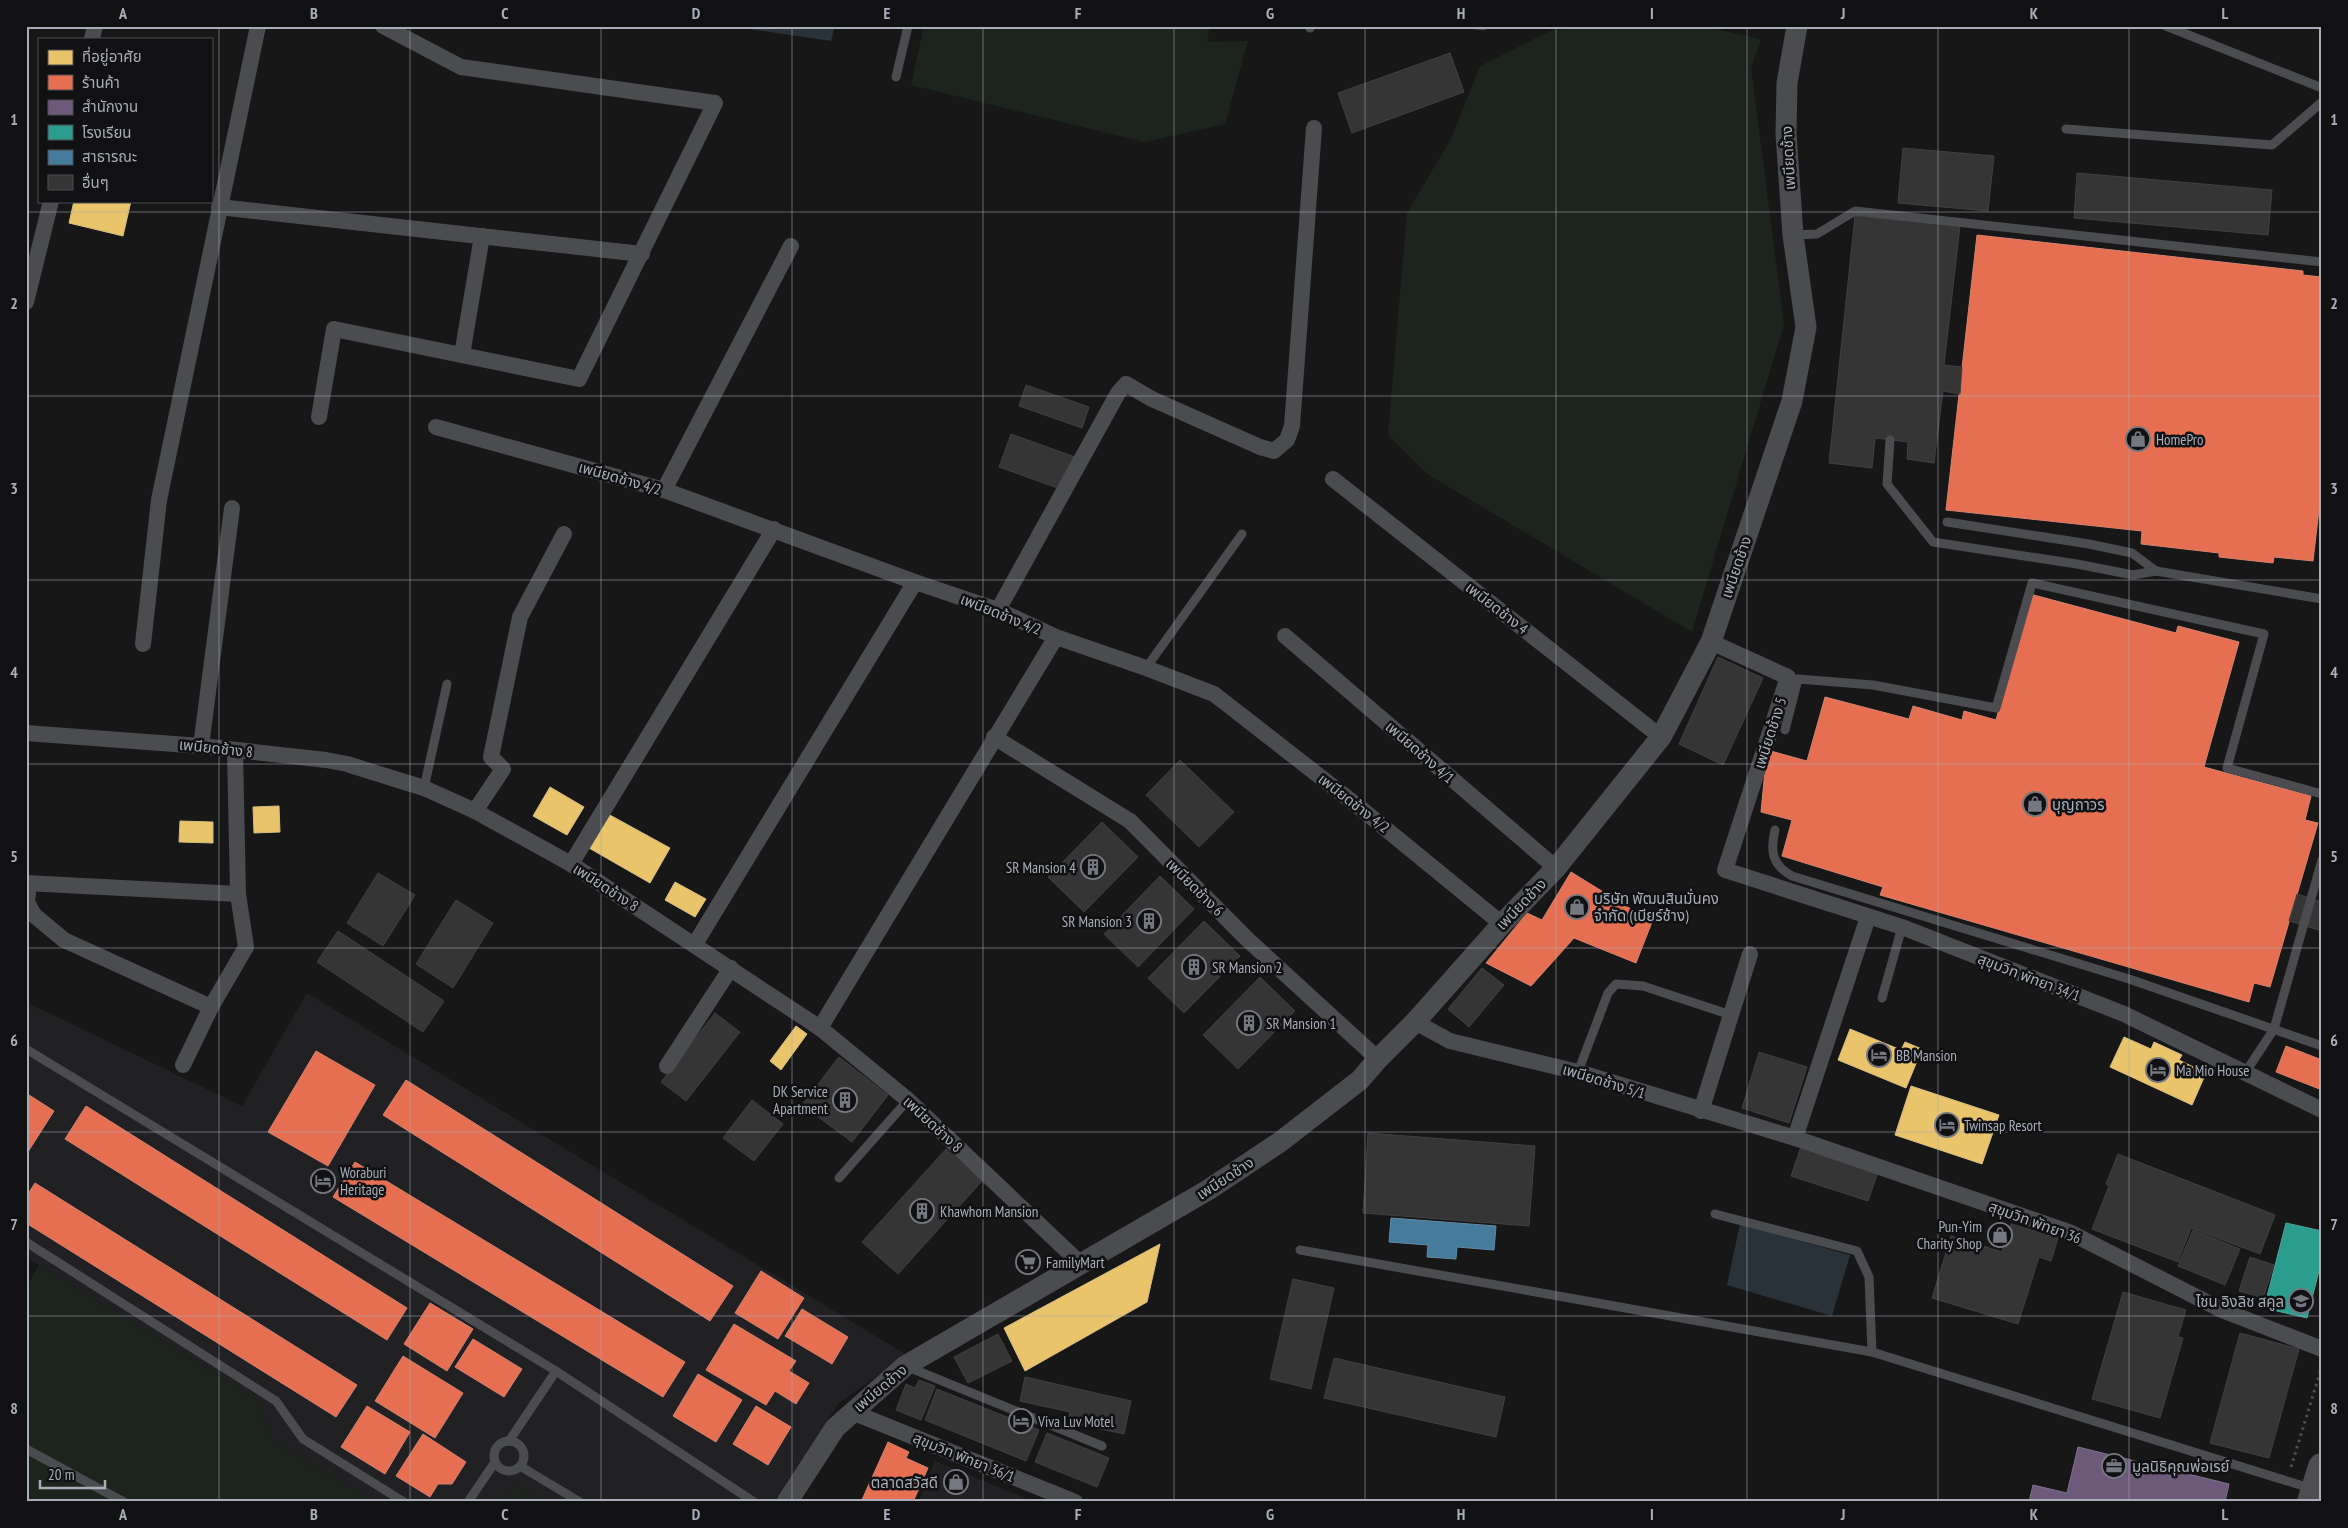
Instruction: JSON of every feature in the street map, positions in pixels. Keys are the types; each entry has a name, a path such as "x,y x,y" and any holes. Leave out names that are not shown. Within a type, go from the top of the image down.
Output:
{"street":[{"path":"143,644 159,500 258,26"},
{"path":"320,417 334,329 579,379 715,103 461,67 383,26"},
{"name":"เพนียดช้าง","path":"787,1502 835,1428 905,1366 1082,1265 1208,1190 1280,1142 1360,1080 1415,1022 1502,924 1556,868 1661,737 1711,642 1792,401 1806,327 1792,235 1786,134 1787,83 1797,26"},
{"path":"998,610 1118,392 1126,384 1152,399 1260,447 1274,451 1287,440 1292,426 1314,128"},
{"path":"26,302 51,202"},
{"path":"219,207 642,254"},
{"path":"462,356 482,236"},
{"path":"664,490 791,246"},
{"name":"เพนียดช้าง 4/2","path":"436,427 664,490 998,610 1056,637 1214,694 1359,807 1502,924"},
{"name":"เพนียดช้าง 4","path":"1333,479 1661,737"},
{"path":"201,746 232,508"},
{"path":"571,864 774,529"},
{"path":"475,810 503,769 491,757 520,617 564,534"},
{"path":"695,944 916,582"},
{"name":"เพนียดช้าง 4/1","path":"1285,636 1556,868"},
{"path":"820,1028 1056,637"},
{"name":"เพนียดช้าง 5","path":"1711,642 1788,677 1725,870"},
{"name":"เพนียดช้าง 8","path":"26,733 201,746 347,764 424,788 475,810 571,864 820,1028 908,1100 1082,1265"},
{"name":"เพนียดช้าง 6","path":"994,737 1130,821 1246,939 1378,1059"},
{"path":"183,1065 211,1007 246,947 238,894 234,750"},
{"name":"สุขุมวิท พัทยา 34/1","path":"1725,870 1902,927 2124,1014 2322,1110"},
{"path":"211,1007 64,940 34,915 26,902 27,884 238,894"},
{"path":"1795,1138 1868,917"},
{"path":"1701,1111 1750,954"},
{"path":"667,1066 730,968"},
{"name":"เพนียดช้าง 5/1","path":"1415,1022 1450,1041 1578,1072 1701,1111 1795,1138"},
{"name":"สุขุมวิท พัทยา 36","path":"1795,1138 2069,1232 2222,1310 2322,1349"},
{"name":"สุขุมวิท พัทยา 36/1","path":"852,1412 1075,1502"}],"lane":[{"path":"896,77 908,26"},
{"path":"2166,26 2322,88"},
{"path":"2066,129 2272,145 2322,102"},
{"path":"1792,235 1817,234 1855,212 2322,262"},
{"path":"1890,440 1887,484 1933,542 2077,564 2133,575 2156,571 2322,599"},
{"path":"1947,522 2132,552 2156,571"},
{"path":"1146,668 1242,534"},
{"path":"1785,730 1798,679 1872,686 1996,708 2032,583 2264,634 2227,768 2322,794"},
{"path":"424,788 447,684"},
{"path":"1775,830 1772,856 1777,865 1792,876 2129,979 2322,1046"},
{"path":"2245,1073 2274,1029 2322,860"},
{"path":"1882,998 1902,927"},
{"path":"1578,1072 1608,993 1616,984 1642,986 1731,1015"},
{"path":"26,1049 556,1372 754,1502"},
{"path":"839,1178 908,1100"},
{"path":"1715,1214 1857,1251 1869,1277 1872,1352"},
{"path":"26,1242 276,1401 303,1439 404,1502"},
{"path":"1300,1250 1872,1352 2287,1480 2316,1486"},
{"path":"905,1366 1102,1446"},
{"path":"509,1441 556,1372"},
{"path":"468,1502 495,1462 496,1448 509,1441 522,1448 524,1457 516,1470 507,1471 495,1462"},
{"path":"26,1449 124,1502"},
{"path":"520,1466 580,1502"}],"path":[{"path":"2287,1480 2322,1366"}],"shaded area":[{"path":"729,26 835,26 831,41"},
{"path":"924,26 1210,26 1207,42 1248,41 1225,124 1144,142 911,85"},
{"path":"1587,26 1702,26 1761,39 1751,68 1784,324 1692,632 1427,474 1388,435 1407,213 1452,137 1480,66 1550,31"},
{"name":"Woraburi Heritage","path":"307,993 907,1355 838,1404 774,1502 541,1502 515,1485 501,1502 375,1502 272,1441 258,1400 26,1257 26,1002 242,1106"},
{"path":"1740,1224 1850,1255 1832,1316 1727,1285"},
{"path":"39,1265 258,1400 272,1441 375,1502 26,1502 26,1288"},
{"name":"ตลาดสวัสดี","path":"935,1461 1035,1502 918,1502"},
{"path":"515,1485 541,1502 501,1502"}],"building: ที่อยู่อาศัย":[{"path":"74,202 131,202 123,236 69,223"},
{"path":"550,787 584,807 567,835 533,816"},
{"path":"279,806 280,832 254,833 253,807"},
{"path":"608,814 670,848 650,883 589,848"},
{"path":"180,821 213,822 213,843 179,842"},
{"path":"675,882 706,899 695,917 665,900"},
{"path":"796,1026 807,1034 781,1070 770,1061"},
{"name":"BB Mansion","path":"1850,1029 1901,1050 1905,1042 1922,1049 1906,1088 1838,1060"},
{"name":"Ma Mio House","path":"2124,1037 2151,1049 2154,1042 2182,1055 2179,1060 2206,1073 2192,1105 2110,1067"},
{"name":"Twinsap Resort","path":"1911,1086 1999,1115 1982,1164 1895,1135"},
{"path":"1160,1244 1147,1302 1025,1371 1004,1328"}],"building: ร้านค้า":[{"name":"HomePro","path":"1977,235 2303,271 2303,275 2322,277 2322,484 2313,561 2274,557 2273,563 2219,557 2219,553 2141,544 2142,531 1946,510"},
{"name":"บุญถาวร","path":"2030,594 2176,633 2178,626 2239,642 2204,767 2311,796 2305,820 2318,823 2270,987 2254,983 2249,1002 1880,895 1883,887 1782,856 1792,820 1761,812 1767,750 1807,761 1825,697 1909,719 1913,706 1962,720 1964,711 1996,720"},
{"path":"1571,872 1652,922 1636,963 1574,938 1531,986 1486,963 1527,913 1542,920"},
{"path":"2286,1046 2322,1060 2322,1090 2276,1072"},
{"path":"316,1051 375,1085 328,1166 268,1132"},
{"path":"406,1080 733,1286 710,1321 383,1115"},
{"path":"26,1093 54,1111 26,1155"},
{"path":"86,1106 407,1308 387,1340 65,1139"},
{"path":"355,1162 685,1362 663,1397 333,1197"},
{"path":"35,1183 357,1385 336,1417 26,1223 26,1197"},
{"path":"761,1271 804,1298 778,1339 735,1313"},
{"path":"430,1303 473,1329 447,1371 404,1344"},
{"path":"802,1309 848,1337 832,1364 785,1336"},
{"path":"734,1324 796,1361 789,1371 809,1383 796,1404 775,1391 766,1405 706,1370"},
{"path":"473,1339 522,1369 504,1397 455,1367"},
{"path":"403,1356 463,1393 435,1438 375,1401"},
{"path":"698,1374 742,1400 716,1442 673,1416"},
{"path":"367,1406 410,1432 385,1474 341,1447"},
{"path":"756,1406 791,1427 768,1465 733,1444"},
{"path":"423,1434 466,1462 452,1484 438,1484 430,1497 396,1476"},
{"path":"888,1442 909,1452 906,1458 928,1468 913,1502 861,1502"}],"building: สำนักงาน":[{"name":"มูลนิธิคุณพ่อเรย์","path":"2078,1447 2229,1484 2225,1502 2029,1502 2033,1485 2067,1493"}],"building: โรงเรียน":[{"path":"2286,1223 2322,1231 2322,1259 2307,1318 2264,1308"}],"building: สาธารณะ":[{"path":"1391,1218 1496,1226 1494,1250 1457,1247 1456,1259 1427,1257 1428,1245 1389,1242"}],"building: อื่นๆ":[{"path":"1451,26 1485,26 1485,30"},
{"path":"1450,53 1464,92 1352,133 1338,93"},
{"path":"1903,148 1994,156 1988,211 1898,203"},
{"path":"2077,173 2272,190 2268,235 2074,218"},
{"path":"1855,216 1960,226 1944,365 1962,367 1960,394 1943,391 1934,463 1907,459 1908,442 1875,438 1872,468 1829,463"},
{"path":"1026,385 1089,407 1082,428 1019,406"},
{"path":"1011,434 1075,457 1063,490 999,467"},
{"path":"1718,657 1763,678 1723,765 1679,744"},
{"path":"1180,760 1234,812 1199,847 1146,795"},
{"name":"SR Mansion 4","path":"1102,822 1138,857 1084,912 1048,877"},
{"path":"378,873 415,895 383,946 347,923"},
{"name":"SR Mansion 3","path":"1160,876 1194,909 1138,967 1104,934"},
{"path":"2297,894 2322,902 2322,931 2289,921"},
{"path":"456,900 493,923 453,988 416,964"},
{"name":"SR Mansion 2","path":"1204,921 1240,956 1184,1013 1148,978"},
{"path":"338,931 444,1001 423,1032 317,962"},
{"path":"1482,968 1504,985 1469,1027 1448,1009"},
{"name":"SR Mansion 1","path":"1260,977 1295,1011 1238,1069 1203,1035"},
{"path":"715,1013 740,1032 686,1101 661,1082"},
{"path":"1759,1052 1807,1067 1789,1123 1742,1108"},
{"name":"DK Service Apartment","path":"839,1057 888,1095 852,1142 802,1105"},
{"path":"752,1100 783,1124 754,1161 723,1138"},
{"path":"1368,1133 1535,1146 1529,1226 1363,1213"},
{"path":"1801,1147 1878,1172 1868,1201 1791,1176"},
{"name":"Khawhom Mansion","path":"946,1149 982,1181 898,1274 862,1242"},
{"path":"2118,1154 2275,1215 2260,1254 2191,1228 2178,1262 2092,1229 2109,1186 2106,1184"},
{"path":"2011,1224 2058,1238 2051,1261 2039,1257 2018,1324 1932,1298 1951,1236 2002,1252"},
{"path":"2193,1230 2240,1249 2225,1285 2178,1266"},
{"path":"2250,1257 2274,1265 2263,1298 2239,1291"},
{"path":"1293,1279 1334,1288 1311,1389 1270,1379"},
{"path":"2123,1292 2186,1310 2178,1337 2183,1338 2160,1418 2092,1399"},
{"path":"2240,1333 2299,1349 2269,1458 2210,1443"},
{"path":"998,1334 1012,1361 968,1383 954,1357"},
{"path":"1334,1358 1505,1397 1496,1437 1324,1398"},
{"path":"1025,1377 1131,1401 1124,1434 1068,1422 1070,1412 1020,1401"},
{"path":"919,1380 935,1386 921,1420 896,1410 906,1384 915,1388"},
{"path":"937,1389 1039,1430 1026,1461 925,1420"},
{"path":"1047,1433 1109,1458 1097,1487 1035,1462"}],"place":[{"name":"HomePro","path":"2138,439"},
{"name":"บุญถาวร","path":"2035,804"},
{"name":"SR Mansion 4","path":"1093,867"},
{"name":"บริษัท พัฒนสินมั่นคง จำกัด (เบียร์ช้าง)","path":"1577,907"},
{"name":"SR Mansion 3","path":"1149,921"},
{"name":"SR Mansion 2","path":"1194,967"},
{"name":"SR Mansion 1","path":"1249,1023"},
{"name":"BB Mansion","path":"1879,1055"},
{"name":"Ma Mio House","path":"2158,1070"},
{"name":"DK Service Apartment","path":"845,1100"},
{"name":"Twinsap Resort","path":"1947,1125"},
{"name":"Woraburi Heritage","path":"323,1181"},
{"name":"Khawhom Mansion","path":"922,1211"},
{"name":"Pun-Yim Charity Shop","path":"2000,1235"},
{"name":"FamilyMart","path":"1028,1262"},
{"name":"ไชน อิงลิช สคูล","path":"2301,1301"},
{"name":"Viva Luv Motel","path":"1021,1421"},
{"name":"มูลนิธิคุณพ่อเรย์","path":"2114,1466"},
{"name":"ตลาดสวัสดี","path":"956,1482"}]}
